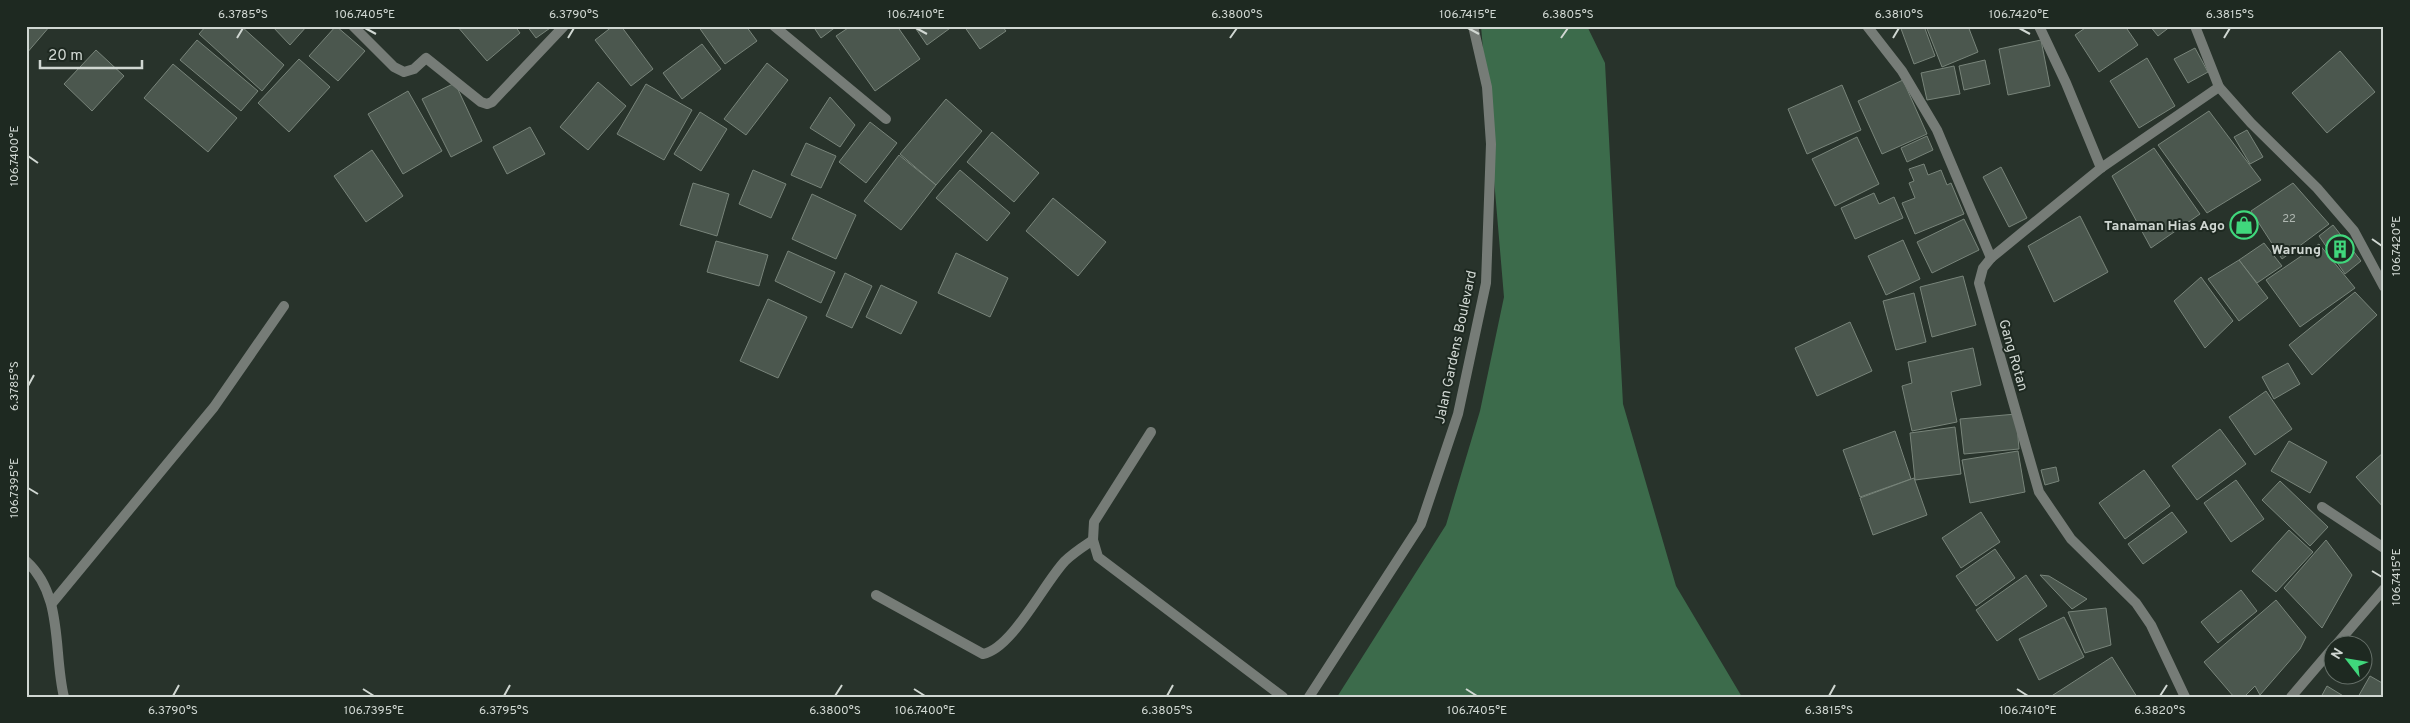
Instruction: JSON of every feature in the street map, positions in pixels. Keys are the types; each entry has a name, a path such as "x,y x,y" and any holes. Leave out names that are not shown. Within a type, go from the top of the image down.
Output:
{"street":[{"path":"353,26 394,67 404,72 414,70 426,58 486,104 492,102 564,26"},
{"path":"774,26 886,119"},
{"name":"Jalan Gardens Boulevard","path":"1309,697 1421,524 1458,414 1486,283 1490,184 1491,144 1487,87 1473,26"},
{"path":"1868,26 1902,72 1937,130 1990,258"},
{"path":"2039,26 2102,168"},
{"path":"2196,26 2219,87 2251,124 2318,188 2354,231 2384,287"},
{"name":"Gang Rotan","path":"2185,697 2151,625 2136,603 2071,539 2039,492 1979,283 1983,268 1990,258 2102,168 2219,87"},
{"path":"53,602 214,407 284,306"},
{"path":"1151,432 1094,522 1093,540 1098,557 1283,697"},
{"path":"2322,507 2384,548"},
{"path":"876,595 982,654 993,653 1026,616 1066,560 1093,540"},
{"path":"26,562 32,566 53,602 60,680 64,697"},
{"path":"2344,636 2384,589"},
{"path":"2291,697 2322,661"}],"green space":[{"path":"1481,26 1587,26 1605,63 1623,404 1676,586 1742,697 1337,697 1446,525 1480,411 1504,297"}],"building":[{"path":"26,26 50,26 26,54"},
{"path":"206,26 241,26 284,65 262,91 199,34"},
{"path":"272,26 307,26 290,45"},
{"path":"336,26 365,51 338,81 309,56"},
{"path":"457,26 515,26 520,33 487,61"},
{"path":"527,26 553,26 536,38"},
{"path":"613,26 621,26 653,69 631,86 595,40"},
{"path":"698,26 746,26 757,41 725,64"},
{"path":"813,26 837,26 821,38"},
{"path":"851,26 897,26 920,59 875,91 836,36"},
{"path":"914,26 953,26 927,45"},
{"path":"964,26 1002,26 1006,31 980,49"},
{"path":"1900,26 1924,26 1935,56 1914,64"},
{"path":"1926,26 1968,26 1978,52 1942,67"},
{"path":"2088,26 2125,26 2138,45 2099,72 2075,35"},
{"path":"2150,26 2171,26 2158,36"},
{"path":"197,40 258,91 241,111 180,60"},
{"path":"2041,40 2050,86 2008,95 1999,49"},
{"path":"702,44 721,69 682,99 663,73"},
{"path":"2195,48 2208,72 2188,83 2174,59"},
{"path":"96,50 124,76 92,111 64,84"},
{"path":"2340,51 2375,92 2327,133 2292,93"},
{"path":"2147,58 2175,106 2139,128 2110,81"},
{"path":"299,59 330,87 289,132 258,103"},
{"path":"1985,60 1990,84 1964,90 1959,66"},
{"path":"767,63 788,80 746,135 724,119"},
{"path":"173,64 237,118 208,152 144,98"},
{"path":"1954,66 1960,94 1927,100 1921,73"},
{"path":"1903,80 1927,134 1882,154 1858,101"},
{"path":"598,82 626,106 588,150 560,127"},
{"path":"455,83 482,141 451,157 422,99"},
{"path":"646,84 692,110 664,160 617,134"},
{"path":"1842,85 1861,130 1807,154 1788,109"},
{"path":"408,91 442,151 403,174 368,114"},
{"path":"830,97 855,125 840,147 810,128"},
{"path":"946,99 982,131 936,185 900,154"},
{"path":"2209,111 2261,180 2207,213 2158,145"},
{"path":"700,112 727,129 701,171 674,154"},
{"path":"870,122 897,143 866,183 839,162"},
{"path":"530,127 545,154 507,174 493,147"},
{"path":"2247,130 2263,157 2250,164 2234,137"},
{"path":"992,132 1039,173 1014,202 967,162"},
{"path":"1927,136 1933,150 1907,162 1901,148"},
{"path":"1857,137 1879,184 1835,206 1812,159"},
{"path":"806,143 836,156 821,188 791,175"},
{"path":"2154,148 2200,214 2151,248 2112,176"},
{"path":"372,150 403,196 366,222 334,176"},
{"path":"899,155 936,185 901,230 864,201"},
{"path":"1924,164 1928,175 1941,170 1947,185 1951,183 1964,214 1915,234 1902,203 1915,198 1909,183 1914,181 1909,169"},
{"path":"2001,167 2027,218 2009,227 1983,177"},
{"path":"753,170 786,184 771,218 739,204"},
{"path":"960,170 1010,213 987,241 936,198"},
{"path":"693,183 729,194 717,236 680,225"},
{"path":"2293,183 2329,224 2282,259 2251,211"},
{"path":"1874,193 1879,204 1894,197 1903,218 1855,239 1841,208"},
{"path":"812,194 856,215 836,259 792,239"},
{"path":"1053,198 1106,242 1078,276 1026,231"},
{"path":"2080,216 2108,272 2054,302 2028,246"},
{"path":"1964,219 1979,250 1932,273 1917,242"},
{"name":"Warung","path":"2333,225 2361,261 2345,274 2319,236"},
{"path":"1903,240 1920,279 1886,295 1868,256"},
{"path":"716,241 768,255 759,286 707,272"},
{"path":"2264,243 2282,266 2257,283 2239,260"},
{"path":"2319,244 2355,288 2300,327 2266,280"},
{"path":"788,251 835,272 821,303 775,281"},
{"path":"956,253 1008,278 990,317 938,293"},
{"path":"2239,260 2268,298 2239,321 2208,279"},
{"path":"845,273 872,286 852,328 826,316"},
{"path":"1963,276 1976,325 1932,337 1920,287"},
{"path":"2201,277 2233,321 2205,348 2174,301"},
{"path":"881,285 917,302 901,334 866,317"},
{"path":"2355,292 2377,315 2312,375 2289,345"},
{"path":"1914,293 1926,342 1896,350 1883,301"},
{"path":"768,299 807,317 778,378 740,361"},
{"path":"1850,322 1872,371 1817,396 1795,348"},
{"path":"1973,348 1981,385 1951,392 1957,422 1912,431 1902,386 1912,383 1908,362"},
{"path":"2288,363 2300,384 2274,399 2262,377"},
{"path":"2266,391 2292,429 2255,455 2229,417"},
{"path":"2016,414 2019,449 1964,454 1960,419"},
{"path":"1955,427 1961,474 1915,480 1910,433"},
{"path":"2220,429 2246,464 2197,500 2172,466"},
{"path":"1895,431 1911,479 1860,497 1843,450"},
{"path":"2289,441 2327,462 2310,493 2271,471"},
{"path":"2018,451 2025,492 1970,503 1962,460"},
{"path":"2384,452 2384,508 2356,477"},
{"path":"2056,467 2059,481 2045,485 2041,470"},
{"path":"2144,470 2170,506 2125,539 2099,503"},
{"path":"1914,478 1927,515 1873,535 1860,498"},
{"path":"2236,480 2264,519 2231,542 2204,503"},
{"path":"2280,481 2328,527 2310,546 2262,500"},
{"path":"1981,512 2000,542 1961,568 1942,538"},
{"path":"2172,512 2187,532 2143,564 2128,544"},
{"path":"2289,530 2313,552 2276,592 2252,571"},
{"path":"2326,540 2352,575 2322,628 2284,588"},
{"path":"1995,549 2015,578 1976,606 1956,576"},
{"path":"2026,575 2047,606 1997,641 1976,610"},
{"path":"2040,575 2049,576 2087,599 2072,609"},
{"path":"2241,590 2257,611 2218,643 2201,622"},
{"path":"2276,600 2306,637 2300,649 2260,695 2255,686 2244,697 2234,697 2204,662"},
{"path":"2106,608 2111,645 2085,653 2068,612"},
{"path":"2064,617 2084,657 2039,680 2019,639"},
{"path":"2112,657 2137,697 2050,697"},
{"path":"2372,677 2384,684 2384,697 2358,697 2364,686 2372,686"},
{"path":"2327,686 2345,697 2321,697"}],"place":[{"name":"Tanaman Hias Ago","path":"2244,225"},
{"name":"Warung","path":"2340,249"}]}
